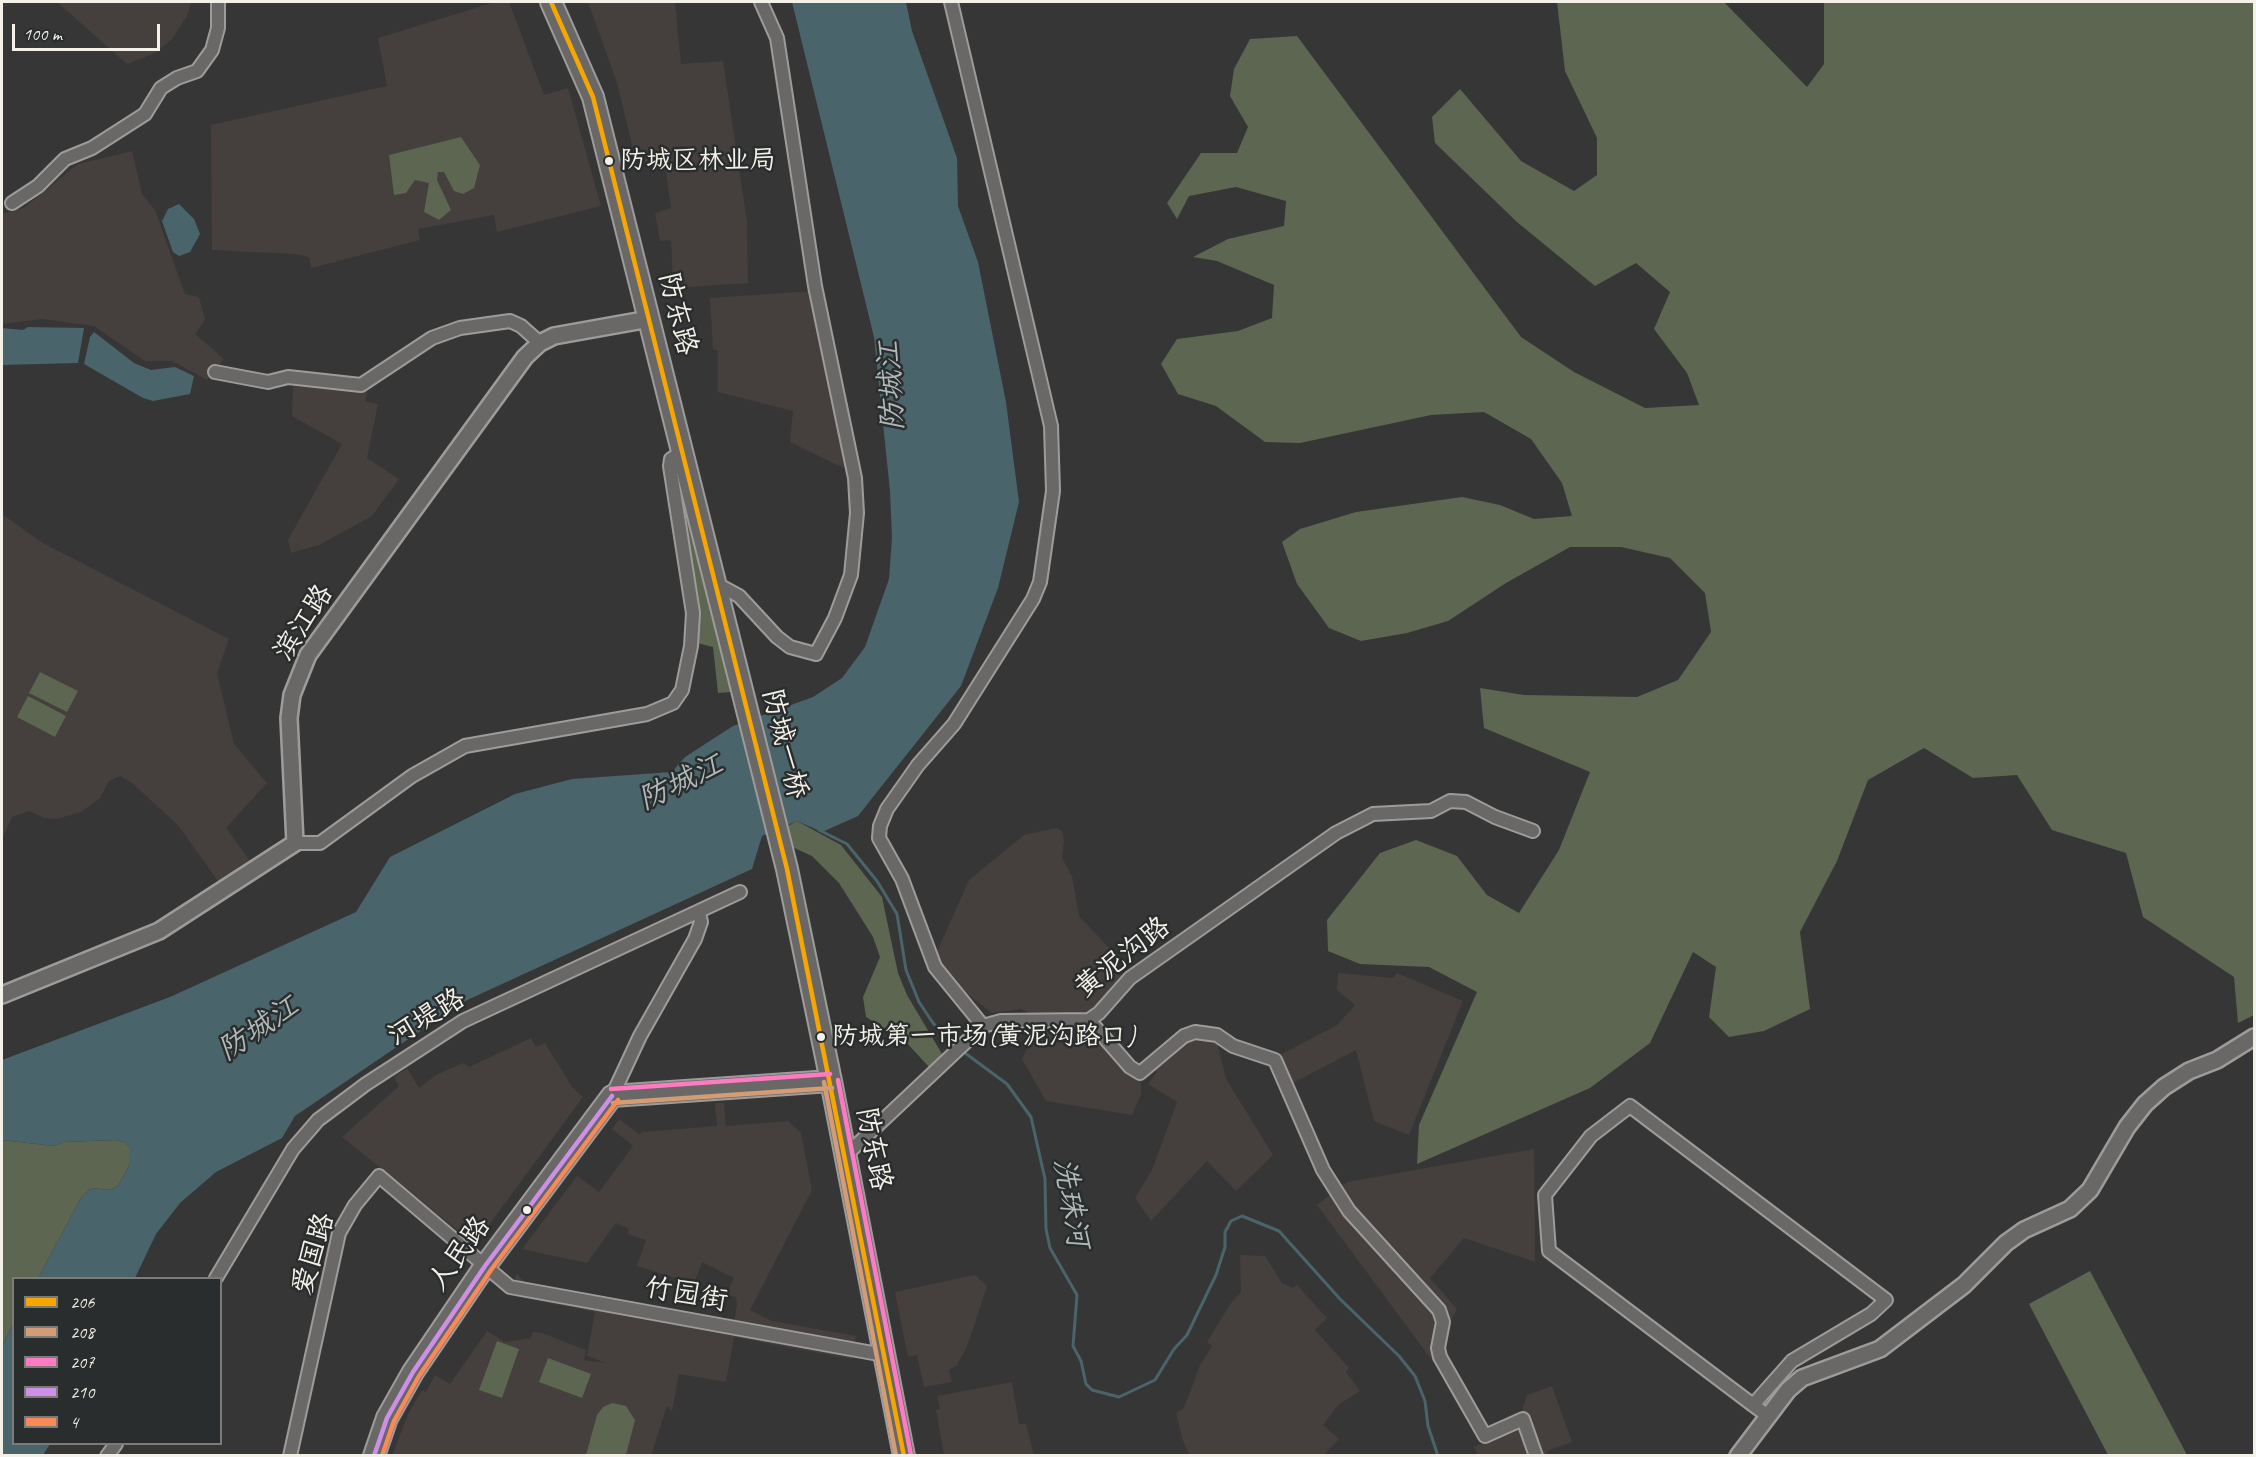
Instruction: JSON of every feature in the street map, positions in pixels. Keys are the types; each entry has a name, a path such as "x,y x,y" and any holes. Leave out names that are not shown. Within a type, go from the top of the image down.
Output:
{"main road":[{"name":"防东路","path":"551,2 593,97 730,647"},
{"name":"防城一桥","path":"730,647 783,854"},
{"name":"防东路","path":"783,854 846,1155 904,1455"},
{"path":"612,1096 831,1081"},
{"name":"人民路","path":"374,1455 387,1418 413,1372 485,1266 612,1096"}],"street":[{"path":"12,203 39,186 65,159 92,148 145,114 161,88 177,78 197,71 212,50 218,28 218,2"},
{"path":"715,583 739,596 777,637 790,647 816,654 835,618 850,575 857,513 855,478 816,286 777,38 761,2"},
{"path":"846,1155 983,1026 935,967 902,879 879,838 880,825 887,809 918,765 954,724 1032,599 1040,582 1053,491 1055,466 1051,426 951,2"},
{"name":"滨江路","path":"295,843 289,718 298,673 308,655 525,357 540,344 567,333 649,319"},
{"path":"215,372 268,381 288,377 361,385 432,338 460,328 510,321 521,326 540,344"},
{"path":"2,995 159,931 295,843 320,843 412,776 465,746 647,714 673,703 682,690 692,646 693,613 670,466 671,459 682,452"},
{"name":"黄泥沟路","path":"983,1026 1001,1020 1089,1020 1100,1013 1130,978 1336,833 1373,814 1431,811 1450,801 1466,802 1495,817 1533,831"},
{"name":"河堤路","path":"217,1277 293,1149 318,1120 346,1098 463,1021 740,892"},
{"name":"人民路","path":"612,1096 640,1036 695,939 701,922 699,913"},
{"path":"1089,1020 1130,1067 1140,1073 1184,1036 1195,1032 1217,1035 1233,1046 1275,1060 1323,1170 1349,1211 1438,1310 1443,1322 1438,1348 1440,1358 1485,1436 1523,1419 1536,1455"},
{"path":"1738,1455 1788,1390 1802,1378 1880,1349 1964,1285 2006,1243 2024,1230 2070,1209 2090,1190 2127,1127 2145,1104 2164,1087 2189,1071 2217,1060 2254,1036"},
{"path":"1754,1405 1791,1361 1870,1314 1886,1300 1630,1106 1591,1136 1545,1195 1549,1251 1768,1416"},
{"name":"爱国路","path":"290,1455 339,1233 355,1205 379,1176 485,1266"},
{"name":"竹园街","path":"485,1266 510,1287 884,1355"}],"shaded area":[{"path":"57,2 191,2 188,14 173,38 155,53 127,64"},
{"path":"495,2 509,2 544,95 568,88 601,206 497,232 494,215 418,229 420,240 311,268 309,257 295,254 212,250 211,125 387,86 378,38"},
{"path":"588,2 675,2 681,64 723,61 747,222 748,283 673,288 671,240 660,241 655,213 671,208 664,157 637,165 617,83"},
{"path":"132,151 142,194 155,210 185,294 199,297 205,320 195,334 224,359 207,380 172,361 145,361 94,326 42,319 2,324 2,214 25,207 78,164"},
{"path":"813,291 849,469 790,442 793,411 718,392 718,351 713,349 710,298"},
{"path":"293,386 367,391 365,401 378,404 367,458 399,479 372,516 319,545 291,553 288,540 342,444 292,416"},
{"path":"2,514 41,542 229,639 217,673 234,744 267,783 226,828 250,861 220,884 178,825 132,783 120,776 109,781 100,798 81,812 57,819 44,818 29,811 12,817 2,839"},
{"path":"1056,828 1062,831 1064,841 1062,858 1072,876 1079,916 1111,950 1123,978 1091,1012 1037,1017 1021,1009 992,1013 953,983 935,956 969,880 1024,835"},
{"path":"1338,973 1393,978 1397,973 1463,1001 1409,1135 1374,1121 1356,1050 1293,1083 1278,1056 1337,1025 1355,1005 1337,990"},
{"path":"1041,1022 1074,1023 1091,1031 1136,1073 1141,1084 1141,1094 1132,1115 1046,1101 1022,1059"},
{"path":"1201,1035 1216,1038 1226,1079 1273,1155 1236,1191 1207,1161 1151,1221 1135,1198 1152,1170 1177,1102 1148,1084 1157,1072 1152,1068 1185,1041"},
{"path":"531,1038 536,1047 545,1043 572,1087 583,1097 475,1244 342,1137 399,1086 394,1077 407,1068 419,1088 436,1075 463,1063 469,1067"},
{"path":"715,1103 724,1103 726,1126 788,1121 801,1133 812,1190 750,1310 772,1321 856,1336 852,1359 734,1337 726,1382 679,1374 672,1411 667,1406 651,1455 392,1456 408,1414 422,1390 426,1392 435,1375 450,1384 487,1331 505,1342 531,1338 533,1332 542,1333 586,1350 584,1360 606,1363 587,1356 595,1312 509,1295 517,1273 525,1283 734,1323 736,1297 726,1295 734,1278 702,1262 694,1284 637,1266 646,1240 628,1234 629,1229 616,1223 587,1263 522,1249 577,1176 599,1192 633,1146 612,1129 619,1119 640,1135 642,1132 717,1126"},
{"path":"1534,1149 1535,1262 1464,1238 1430,1278 1457,1309 1431,1359 1317,1205 1347,1182"},
{"path":"1240,1255 1265,1256 1282,1283 1293,1288 1297,1285 1327,1318 1315,1330 1349,1368 1346,1372 1360,1391 1338,1405 1323,1425 1339,1439 1324,1455 1190,1455 1183,1441 1176,1413 1184,1408 1200,1365 1212,1346 1207,1342 1231,1303 1241,1292"},
{"path":"975,1275 987,1286 967,1347 957,1365 949,1370 952,1382 924,1387 917,1355 908,1357 895,1292"},
{"path":"1012,1382 1019,1424 1026,1424 1034,1455 944,1455 936,1410 940,1409 937,1396"},
{"path":"1552,1386 1572,1442 1547,1451 1547,1455 1478,1455 1474,1447 1517,1427 1527,1395"}],"green space":[{"path":"1557,2 1724,2 1807,87 1824,64 1824,2 2254,2 2254,1015 2238,1023 2234,977 2143,917 2126,853 2052,830 2017,775 1973,778 1924,748 1868,780 1837,861 1800,932 1810,1009 1764,1031 1729,1037 1709,1017 1716,967 1693,952 1650,1043 1590,1088 1417,1164 1419,1125 1477,992 1429,967 1360,964 1328,951 1327,920 1380,853 1416,840 1457,856 1487,895 1519,913 1559,850 1590,772 1484,728 1480,688 1524,695 1637,697 1678,680 1711,632 1705,593 1670,558 1621,547 1570,547 1506,583 1448,621 1407,633 1361,641 1329,628 1297,584 1282,542 1300,529 1356,512 1462,497 1500,505 1534,519 1572,516 1562,483 1531,439 1484,412 1431,415 1300,443 1265,442 1216,406 1178,394 1161,364 1177,339 1238,331 1272,318 1274,285 1217,261 1193,257 1228,239 1284,226 1286,201 1236,187 1189,196 1177,219 1167,203 1201,153 1237,153 1248,127 1230,96 1234,69 1250,39 1297,36 1521,337 1574,372 1645,408 1699,405 1687,373 1654,329 1670,292 1636,263 1595,286 1517,222 1435,143 1432,117 1460,89 1521,161 1574,191 1597,175 1597,138 1565,71"},
{"path":"461,137 480,165 474,188 463,194 454,191 444,172 438,172 437,180 451,210 439,220 424,212 429,183 415,180 406,193 394,195 389,155"},
{"path":"681,493 685,494 731,692 718,693 713,647 697,643 697,610"},
{"path":"40,672 78,691 67,712 29,693"},
{"path":"28,696 66,716 55,737 17,717"},
{"path":"797,821 841,845 882,897 898,973 907,995 942,1054 929,1067 906,1042 866,1017 863,997 880,957 873,937 839,883 812,856 792,847 786,827"},
{"path":"2,1140 54,1146 64,1142 116,1140 124,1142 130,1147 131,1154 129,1166 118,1186 110,1190 91,1188 81,1198 39,1277 12,1277 12,1326 2,1346"},
{"path":"2090,1271 2187,1455 2108,1455 2029,1304"},
{"path":"497,1341 519,1349 502,1398 479,1390"},
{"path":"548,1358 591,1374 582,1398 539,1382"},
{"path":"612,1403 626,1406 635,1420 626,1455 586,1455 597,1415 603,1407"}],"water":[{"name":"防城江","path":"792,2 906,2 912,31 957,158 958,206 978,262 1006,402 1019,502 998,588 961,686 858,816 822,832 797,821 762,836 752,869 463,1002 295,1116 282,1138 216,1172 180,1203 156,1234 135,1277 39,1277 81,1198 91,1188 110,1190 118,1186 129,1166 130,1147 116,1140 64,1142 54,1146 2,1140 2,1060 170,997 356,912 390,857 515,794 572,779 672,772 685,757 733,726 813,697 842,678 865,647 889,579 892,538 890,491 874,337"},
{"path":"179,204 194,219 200,234 190,252 179,256 173,252 162,221 168,209"},
{"path":"28,327 84,328 78,363 2,365 2,328 23,330"},
{"path":"94,332 134,363 151,370 175,367 194,376 190,394 153,401 143,398 84,364 90,337"},
{"path":"12,1326 12,1445 49,1445 43,1455 2,1455 2,1346"}],"waterway":[{"name":"洗珠河","path":"819,830 847,844 877,881 897,914 906,970 919,1002 933,1023 955,1046"},
{"name":"洗珠河","path":"961,1050 1007,1084 1031,1117 1045,1179 1046,1229 1050,1248 1077,1295 1073,1346 1081,1361 1086,1384 1092,1390 1119,1397 1155,1380 1174,1349 1187,1335 1216,1275 1225,1247 1225,1232 1231,1221 1242,1216 1279,1231 1340,1299 1399,1356 1415,1376 1425,1401 1428,1426 1438,1456"}],"transit line":[{"name":"206","path":"551,2 593,97 787,869 904,1456"},
{"name":"207","path":"611,1089 830,1074"},
{"name":"207","path":"838,1080 911,1455"},
{"name":"208","path":"824,1082 896,1456"},
{"name":"208","path":"613,1103 832,1088"},
{"name":"210","path":"374,1456 387,1418 413,1372 485,1266 612,1096"},
{"name":"4","path":"382,1456 394,1421 419,1376 491,1270 618,1100"}],"place":[{"name":"防城区林业局","path":"609,161"},
{"name":"防城第一市场(黄泥沟路口)","path":"821,1037"}]}
